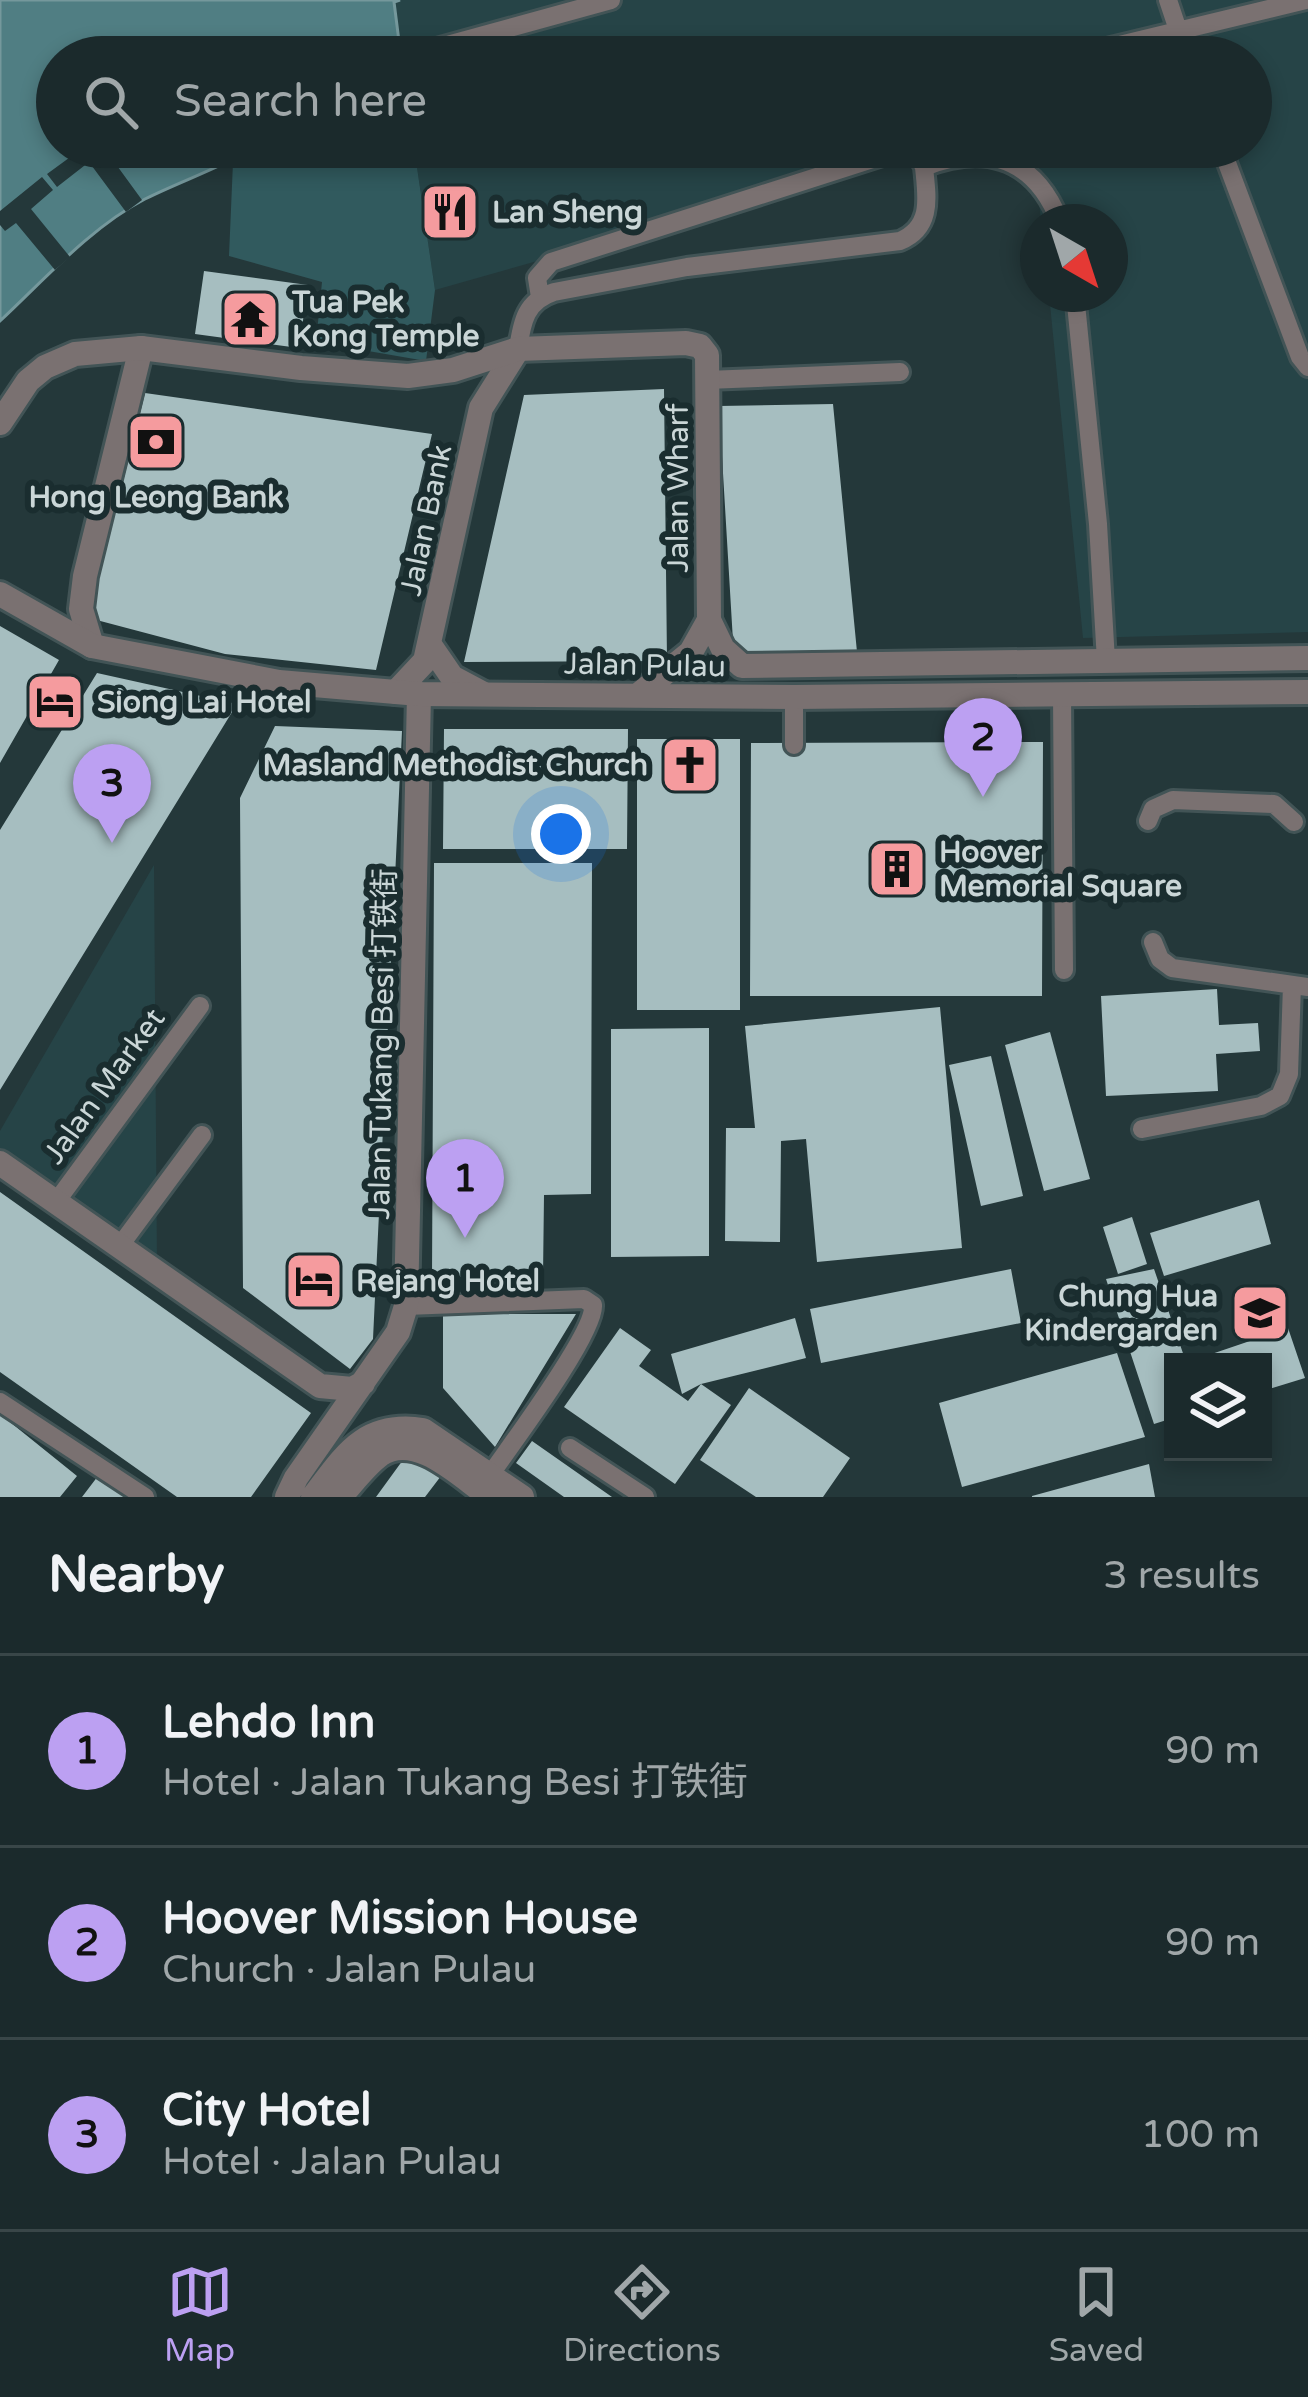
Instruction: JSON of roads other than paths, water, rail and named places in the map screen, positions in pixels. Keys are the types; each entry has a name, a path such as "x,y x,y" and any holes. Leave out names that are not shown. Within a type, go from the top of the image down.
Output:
{"street":[{"path":"0,423 28,381 46,367 75,354 141,348 409,376 453,370 518,349 686,343 700,346 707,368"},
{"path":"92,646 81,609 85,576 141,348"},
{"name":"Jalan Bank","path":"408,693 430,645 481,408 518,349"},
{"name":"Jalan Wharf","path":"707,368 709,620"},
{"path":"453,370 481,408"},
{"name":"Jalan Pulau","path":"0,594 92,646 279,682 408,693 794,697 1308,692"},
{"path":"709,620 733,660 742,666 1308,658"},
{"path":"638,695 677,666 699,641 709,620"},
{"path":"430,645 452,677 484,694"},
{"name":"Jalan Tukang Besi 打铁街","path":"287,1497 398,1332 406,1306 408,693"},
{"path":"0,1163 320,1386 352,1389 363,1383"},
{"path":"320,1386 336,1420"},
{"path":"313,1497 362,1440 388,1429 423,1430 490,1486"},
{"path":"340,1497 383,1452 403,1447 423,1451 522,1497"}],"lane":[{"path":"480,36 611,0"},
{"path":"1168,0 1179,36"},
{"path":"1164,36 1306,0"},
{"path":"540,297 537,278 550,262 844,168"},
{"path":"518,349 522,321 540,297 687,267 901,241 921,228 926,215 925,168"},
{"path":"1019,168 1029,173 1052,204"},
{"path":"1229,168 1300,357 1308,367"},
{"path":"1077,312 1106,661"},
{"path":"707,368 900,372"},
{"path":"1062,692 1064,970"},
{"path":"794,697 794,745"},
{"path":"1148,821 1153,808 1173,800 1274,804 1294,822"},
{"path":"1142,1129 1261,1106 1280,1096 1289,1074 1300,986 1172,968 1160,959 1153,942"},
{"name":"Jalan Market","path":"56,1202 200,1006"},
{"path":"119,1247 202,1135"},
{"path":"406,1306 584,1298 593,1305 591,1322 490,1486"},
{"path":"0,1402 145,1497"},
{"path":"570,1448 646,1497"}],"place":[{"name":"Lan Sheng","path":"450,212"},
{"name":"Tua Pek Kong Temple","path":"250,319"},
{"name":"Hong Leong Bank","path":"156,442"},
{"name":"Siong Lai Hotel","path":"55,702"},
{"name":"Masland Methodist Church","path":"690,765"},
{"name":"Hoover Mission House","path":"983,797"},
{"name":"City Hotel","path":"112,843"},
{"name":"Hoover Memorial Square","path":"897,869"},
{"name":"Lehdo Inn","path":"465,1238"},
{"name":"Rejang Hotel","path":"314,1281"},
{"name":"Chung Hua Kindergarden","path":"1260,1313"}]}
